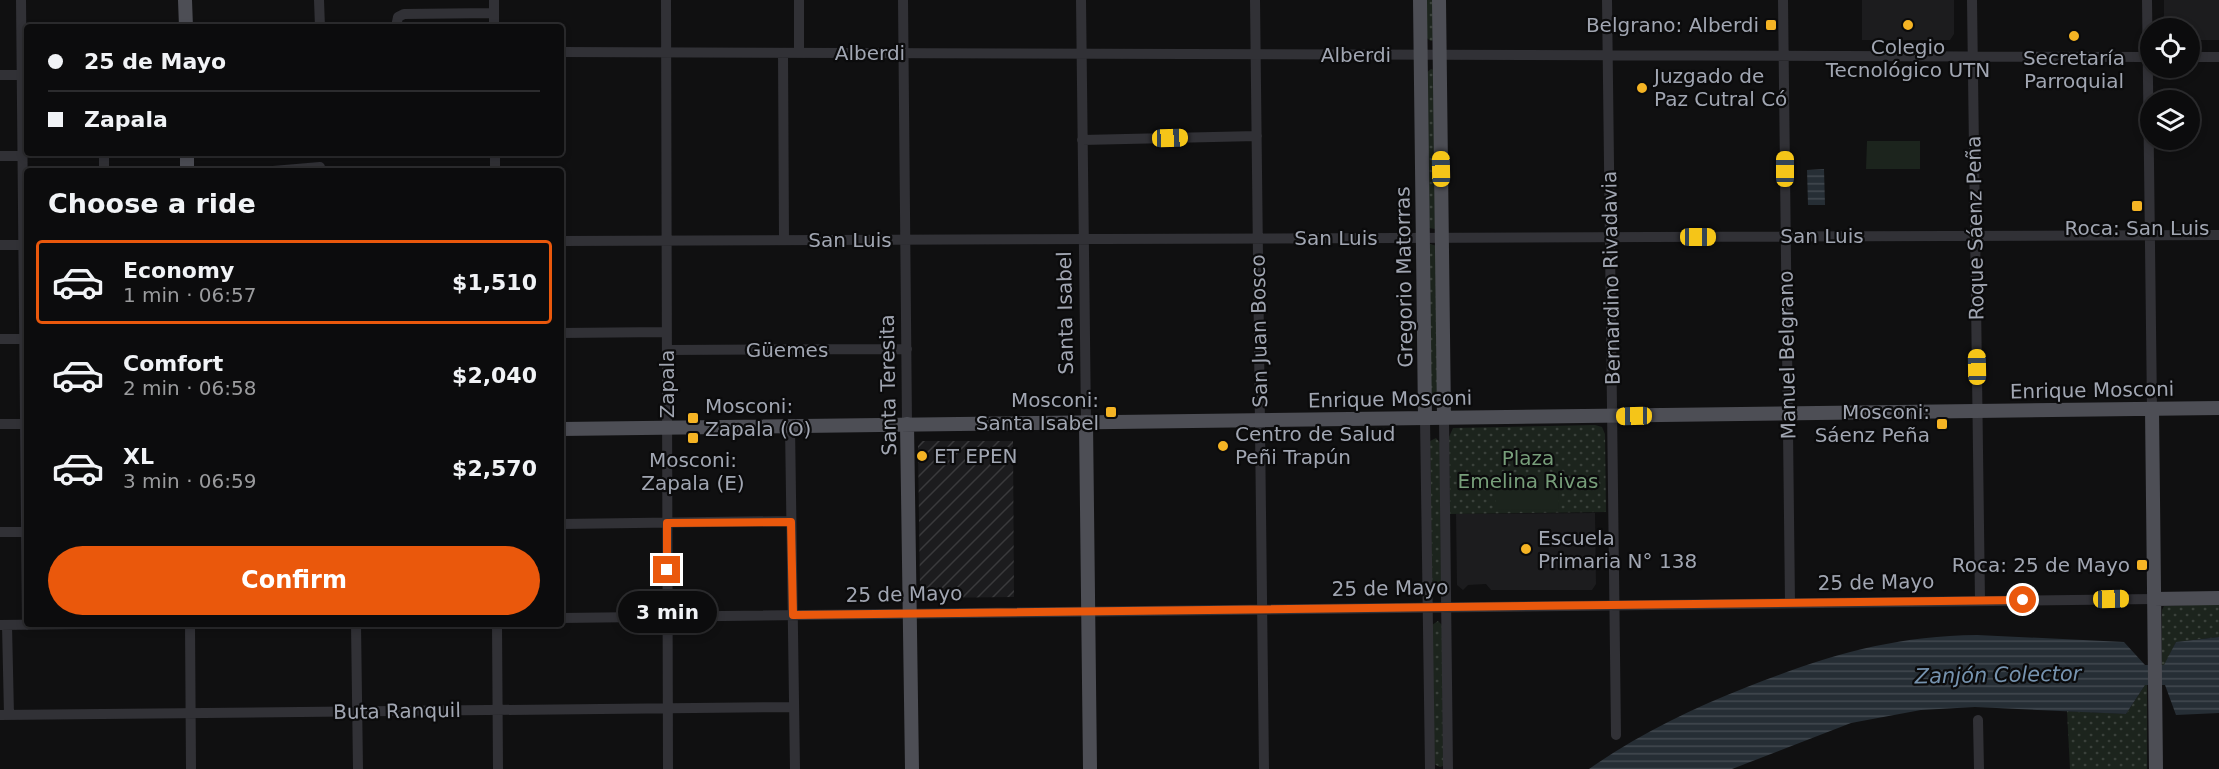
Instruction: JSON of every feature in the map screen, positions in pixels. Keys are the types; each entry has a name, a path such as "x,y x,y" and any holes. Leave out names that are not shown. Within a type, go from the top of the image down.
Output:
{"main road":[{"path":"186,0 186,24"},
{"name":"Gregorio Matorras","path":"1420,0 1425,418"},
{"name":"Gregorio Matorras","path":"1439,0 1444,418"},
{"name":"Enrique Mosconi","path":"564,429 2219,408"},
{"path":"2152,409 2156,769"},
{"name":"Santa Isabel","path":"1086,422 1090,769"},
{"name":"Santa Teresita","path":"908,424 912,769"},
{"name":"25 de Mayo","path":"2154,598 2219,598"}],"street":[{"path":"21,0 24,75 22,156 24,215"},
{"path":"319,0 320,24"},
{"path":"494,0 494,24"},
{"name":"Zapala","path":"666,0 668,769"},
{"path":"799,0 799,53"},
{"name":"Santa Teresita","path":"903,0 908,424"},
{"name":"Santa Isabel","path":"1081,0 1086,422"},
{"name":"San Juan Bosco","path":"1255,0 1264,769"},
{"name":"Bernardino Rivadavia","path":"1607,0 1616,735"},
{"name":"Manuel Belgrano","path":"1783,0 1790,603"},
{"name":"Roque Sáenz Peña","path":"1972,0 1980,601"},
{"path":"2147,0 2148,18"},
{"path":"397,24 398,17 404,14 494,13"},
{"name":"Alberdi","path":"564,52 2140,57"},
{"path":"783,53 784,240"},
{"path":"2200,57 2219,57"},
{"path":"0,75 24,75"},
{"path":"2150,78 2152,409"},
{"path":"1082,140 1257,136"},
{"path":"0,156 22,156"},
{"name":"San Luis","path":"564,241 2219,235"},
{"path":"0,245 24,245"},
{"path":"564,333 667,332"},
{"path":"0,339 24,339"},
{"name":"Güemes","path":"667,350 907,349"},
{"name":"Gregorio Matorras","path":"1425,418 1430,769"},
{"name":"Gregorio Matorras","path":"1444,418 1448,769"},
{"path":"0,424 24,424"},
{"path":"790,426 795,769"},
{"path":"564,524 791,522"},
{"path":"0,532 24,532"},
{"name":"25 de Mayo","path":"564,618 2154,598"},
{"path":"4,715 4,625 24,625"},
{"path":"190,627 191,769"},
{"path":"356,627 358,769"},
{"path":"497,627 498,769"},
{"name":"Buta Ranquil","path":"4,715 794,707"},
{"path":"1978,720 1978,769"}],"shaded area":[{"name":"Colegio Tecnológico UTN","path":"1862,0 1954,0 1954,34 1950,40 1862,40"},
{"path":"2164,0 2219,0 2219,40 2200,40 2200,18 2164,18"},
{"path":"922,441 1013,441 1014,597 926,598 920,591 918,446"},
{"name":"Escuela Primaria N° 138","path":"1595,513 1596,584 1592,590 1491,590 1486,584 1468,585 1463,590 1457,585 1456,514"}],"green space":[{"path":"1425,0 1435,0 1434,40 1431,41 1425,37"},
{"path":"1431,69 1434,70 1435,229 1429,228 1426,73"},
{"path":"1867,141 1920,141 1920,169 1866,169"},
{"path":"1430,244 1437,246 1437,402 1435,403 1430,400 1428,247"},
{"name":"Plaza Emelina Rivas","path":"1595,425 1602,427 1605,434 1606,512 1450,514 1449,437 1453,428"},
{"path":"1436,438 1440,443 1441,585 1437,588 1432,586 1430,441"},
{"path":"1558,475 1559,509 1496,510 1496,476"},
{"path":"2219,604 2219,637 2176,642 2165,665 2162,665 2162,610 2164,606"},
{"path":"1438,621 1442,625 1443,766 1440,767 1434,764 1432,625"},
{"path":"2147,685 2147,769 2070,769 2067,711 2126,714"}],"water":[{"path":"1824,169 1825,205 1808,205 1807,170"},
{"name":"Zanjón Colector","path":"1977,635 2124,642 2145,665 2164,665 2176,642 2219,637 2219,713 2176,715 2165,685 2145,685 2126,714 1975,707 1921,710 1851,723 1732,769 1589,769 1646,733 1686,713 1804,666 1887,644 1946,636"}],"place":[{"name":"Belgrano: Alberdi","path":"1771,25"},
{"name":"Colegio Tecnológico UTN","path":"1908,25"},
{"name":"Secretaría Parroquial","path":"2074,36"},
{"name":"Juzgado de Paz Cutral Có","path":"1642,88"},
{"name":"Roca: San Luis","path":"2137,206"},
{"name":"Mosconi: Santa Isabel","path":"1111,412"},
{"name":"Mosconi: Zapala (O)","path":"693,418"},
{"name":"Mosconi: Sáenz Peña","path":"1942,424"},
{"name":"Mosconi: Zapala (E)","path":"693,438"},
{"name":"Centro de Salud Peñi Trapún","path":"1223,446"},
{"name":"ET EPEN","path":"922,456"},
{"name":"Escuela Primaria N° 138","path":"1526,549"},
{"name":"Roca: 25 de Mayo","path":"2142,565"}],"route":[{"path":"667,570 667,523 791,522 793,615 2023,600"}]}
